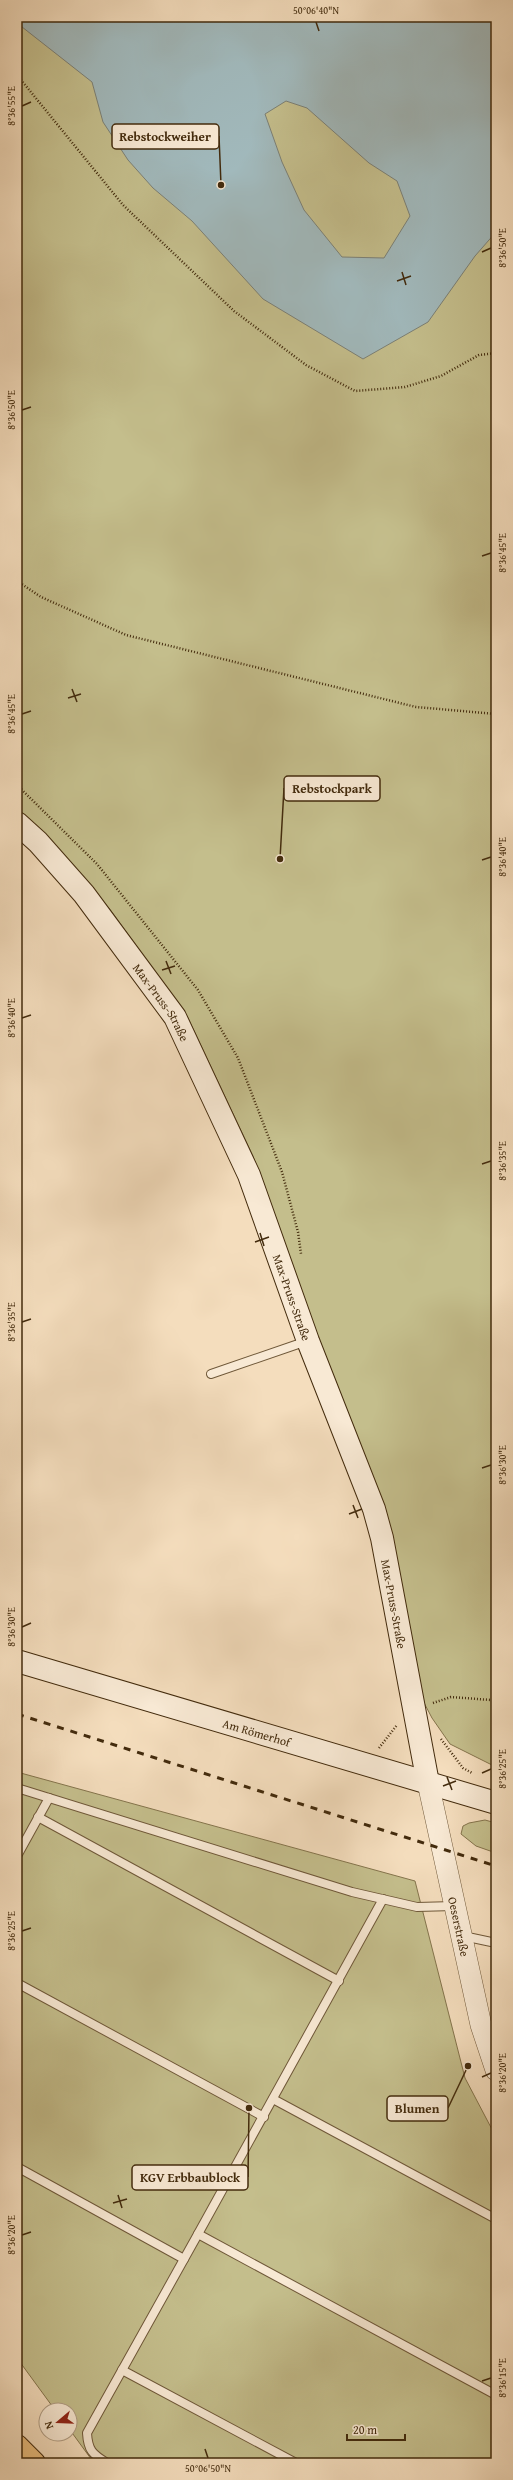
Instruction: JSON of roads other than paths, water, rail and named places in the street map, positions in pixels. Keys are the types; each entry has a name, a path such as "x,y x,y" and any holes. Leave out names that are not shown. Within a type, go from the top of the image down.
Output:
{"highway":[{"path":"17,2446 34,2463"}],"main road":[{"name":"Max-Pruss-Straße","path":"17,823 38,842 84,894 175,1017 249,1175 308,1341 374,1509 382,1538 416,1709 428,1783"},
{"name":"Am Römerhof","path":"17,1661 496,1804"}],"street":[{"name":"Oeserstraße","path":"428,1783 460,1936 482,2025 496,2070"}],"lane":[{"path":"211,1374 308,1341"},
{"path":"17,1788 344,1890 417,1907 454,1906"},
{"path":"17,1856 49,1798"},
{"path":"38,1817 339,1981"},
{"path":"107,2463 96,2456 87,2446 87,2433 264,2117 383,1899"},
{"path":"460,1936 496,1943"},
{"path":"17,1983 264,2117"},
{"path":"273,2099 496,2219"},
{"path":"17,2166 184,2259"},
{"path":"198,2234 496,2395"},
{"path":"122,2370 296,2463"}],"water":[{"path":"17,17 496,17 496,232 475,256 428,322 363,359 263,299 192,221 153,188 128,160 103,122 92,82 17,23","holes":["286,101 307,108 369,163 397,181 410,216 384,258 342,257 304,210 282,162 265,114"]}],"railway":[{"path":"17,1714 496,1866"}],"place":[{"name":"Rebstockweiher","path":"221,185"},
{"name":"Rebstockpark","path":"280,859"},
{"name":"Blumen","path":"468,2066"},
{"name":"KGV Erbbaublock","path":"249,2108"}]}
